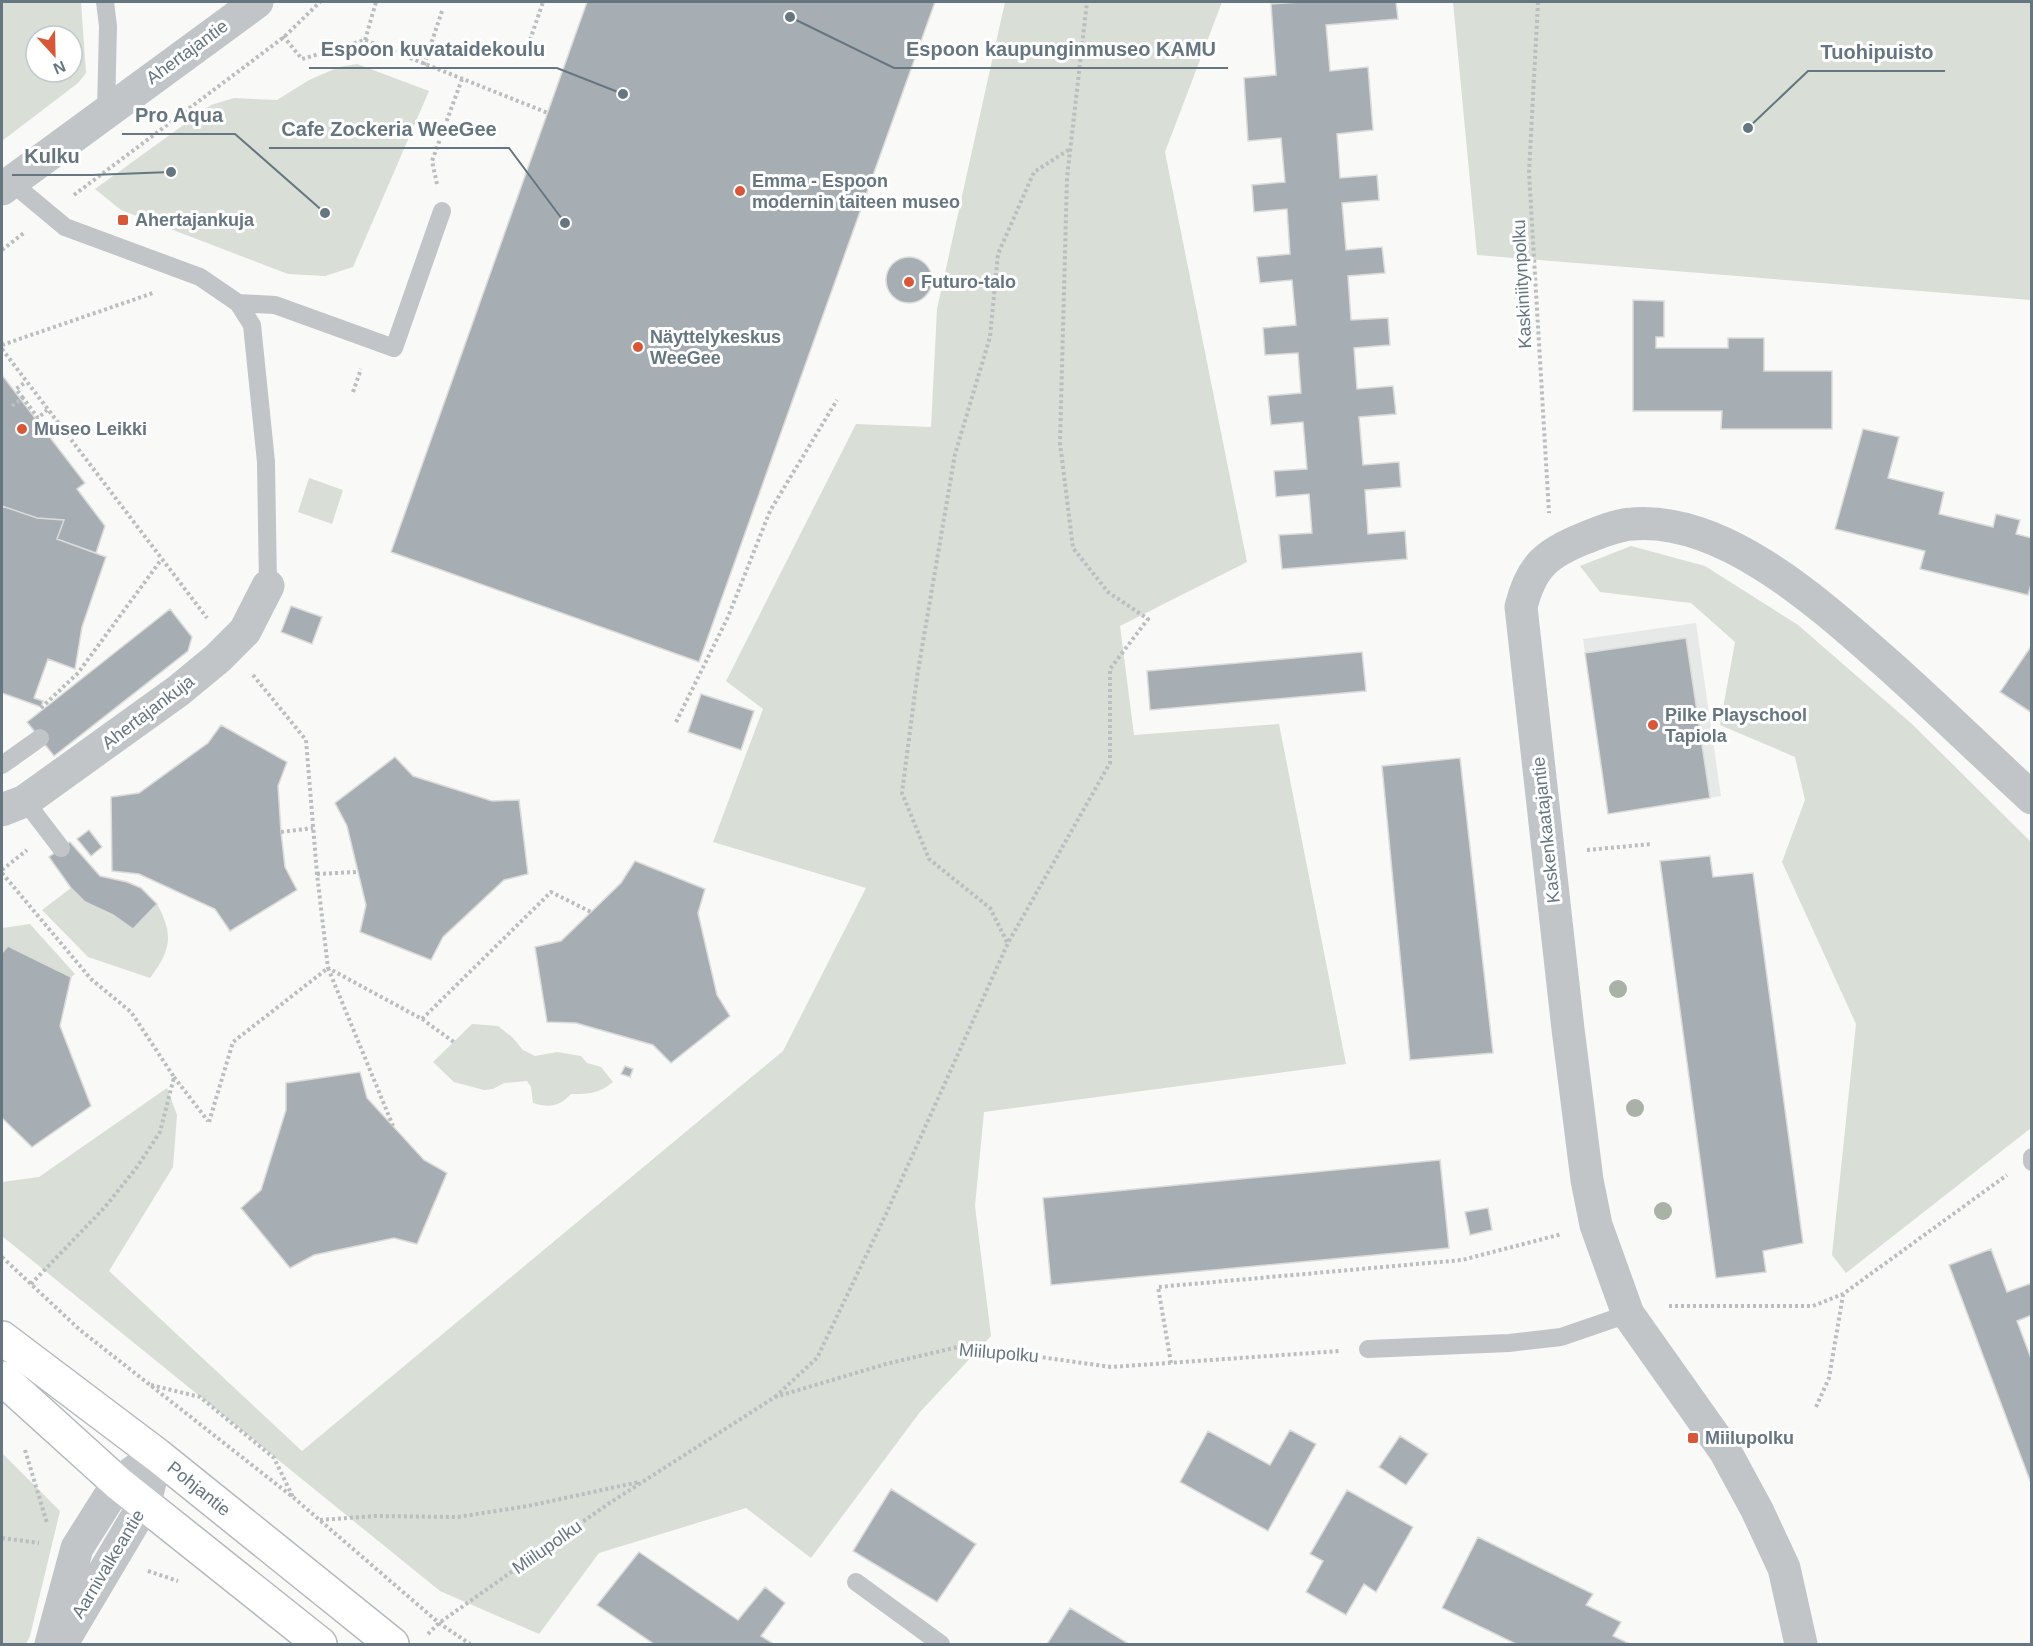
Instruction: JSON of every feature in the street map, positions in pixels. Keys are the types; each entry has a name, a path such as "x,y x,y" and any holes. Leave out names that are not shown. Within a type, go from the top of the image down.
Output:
{"main road":[{"name":"Pohjantie","path":"2,1338 157,1455 392,1644"},
{"path":"2,1378 118,1483 320,1644"}],"street":[{"name":"Ahertajantie","path":"6,185 257,2"},
{"name":"Kaskenkaatajantie","path":"1801,1644 1784,1568 1757,1510 1725,1451 1628,1314 1596,1225 1585,1168 1548,854 1521,607 1525,589 1546,557 1565,546 1609,528 1633,524 1676,528 1715,540 1760,562 1815,600 1928,700 2031,798"},
{"name":"Ahertajankuja","path":"14,806 178,691 245,632 268,586"},
{"name":"Aarnivalkeantie","path":"51,1644 65,1546 118,1483 157,1455"},
{"name":"Aarnivalkeantie","path":"61,1644 145,1503 157,1455"}],"lane":[{"path":"105,2 108,26 106,111"},
{"path":"6,185 65,227 200,277 238,303 252,326 266,462 268,586"},
{"path":"238,303 275,304 394,348 442,211"},
{"path":"2,765 40,738"},
{"path":"14,806 61,848"},
{"path":"1368,1349 1509,1343 1562,1337 1628,1314"},
{"path":"856,1582 941,1644"}],"path":[{"path":"2,250 284,37 320,2"},
{"path":"365,40 376,2"},
{"path":"530,40 543,2"},
{"path":"775,1397 817,1358 886,1214 1008,943 1110,763 1110,669 1148,619 1108,592 1073,548 1060,443 1067,178 1088,2"},
{"name":"Kaskiniitynpolku","path":"1538,2 1529,173 1549,515 1565,546"},
{"path":"424,65 442,11"},
{"path":"284,37 302,59 365,40 548,113"},
{"path":"432,161 462,79"},
{"path":"1008,943 990,908 929,859 902,793 918,666 954,454 990,337 998,254 1034,172 1070,149"},
{"path":"200,277 2,347 161,560 306,740 317,874 328,968 393,1126"},
{"path":"352,392 362,366"},
{"path":"26,382 16,389 22,398 38,418 47,410"},
{"path":"12,406 22,398"},
{"path":"676,722 729,617 770,511 837,400"},
{"path":"33,714 78,673 161,560"},
{"path":"281,832 313,828"},
{"path":"1548,854 1652,844"},
{"path":"317,874 356,872"},
{"path":"2,873 91,979 131,1012 174,1077 209,1122 233,1042 328,968"},
{"path":"423,1019 551,892 591,912"},
{"path":"328,968 423,1019 454,1042"},
{"path":"31,1284 105,1207 137,1167 160,1132 174,1077"},
{"path":"1628,1314 1652,1306 1813,1306 1843,1294 2031,1159"},
{"path":"1171,1363 1158,1287 1462,1260 1596,1225"},
{"path":"2,1257 80,1330 294,1498 440,1623 470,1644"},
{"path":"1816,1407 1829,1378 1843,1294"},
{"name":"Miilupolku","path":"440,1623 642,1481 775,1397 886,1364 962,1346 1111,1366 1368,1349"},
{"path":"149,1385 200,1396 274,1458 294,1498"},
{"path":"2,1538 65,1546 23,1445"},
{"path":"319,1520 375,1516 458,1516 528,1506 642,1481"},
{"path":"110,1559 182,1582"}],"shaded area":[{"path":"2,2 81,2 83,24 24,24 24,84 77,84 2,141"},
{"path":"1005,2 1222,2 1165,152 1247,562 1120,626 1134,735 1279,724 1346,1064 984,1112 975,1206 991,1336 920,1412 811,1558 746,1508 599,1553 539,1634 440,1591 2,1236 2,1182 39,1177 167,1088 177,1115 173,1167 109,1271 302,1451 783,1051 866,888 713,842 763,709 726,681 856,424 931,427 937,309"},
{"path":"1453,2 2031,2 2031,300 1477,255"},
{"path":"84,45 86,73 84,76"},
{"path":"357,64 429,91 353,267 325,276 288,274 121,210 95,189 211,105 234,98 277,100 309,80 339,67"},
{"path":"309,478 343,490 332,524 298,512"},
{"path":"1631,546 1705,566 1798,625 1912,724 2031,842 2031,1128 1846,1273 1832,1255 1856,1024 1782,862 1805,800 1795,757 1720,725 1735,642 1691,603 1600,592 1580,566"},
{"name":"Pilke Playschool Tapiola","path":"1696,623 1721,796 1608,814 1583,639"},
{"path":"71,888 85,902 127,923 157,904 166,925 168,942 162,959 150,978 88,957 42,910"},
{"path":"30,924 75,974 71,977 8,946 2,953 2,928"},
{"path":"472,1024 498,1026 523,1050 535,1056 557,1052 581,1056 587,1063 601,1067 613,1082 603,1089 583,1094 571,1094 558,1104 544,1106 533,1103 531,1087 527,1081 504,1083 493,1089 484,1090 454,1082 433,1062"},
{"path":"2,1453 60,1511 30,1636 26,1644 2,1644"}],"building":[{"name":"Näyttelykeskus WeeGee","path":"587,2 935,2 699,662 391,552"},
{"path":"1396,2 1398,19 1326,25 1330,71 1368,67 1373,130 1337,134 1340,178 1377,175 1379,200 1342,203 1346,250 1382,247 1385,273 1348,276 1351,320 1388,318 1390,345 1354,348 1357,389 1393,386 1396,414 1359,417 1363,465 1399,462 1401,487 1365,490 1368,534 1405,531 1407,559 1282,569 1279,535 1312,533 1309,494 1276,497 1274,471 1307,469 1303,422 1271,425 1268,396 1301,393 1298,353 1265,355 1263,328 1296,325 1292,280 1260,283 1257,257 1290,254 1287,209 1254,212 1252,185 1285,182 1281,138 1248,141 1244,78 1276,75 1271,4"},
{"name":"Futuro-talo","path":"909,257 925,264 932,280 925,296 909,303 893,296 886,280 893,264"},
{"path":"1633,300 1664,301 1664,337 1656,337 1656,348 1728,348 1728,338 1764,338 1764,371 1832,371 1832,429 1721,429 1722,411 1633,411"},
{"name":"Museo Leikki","path":"2,375 85,483 77,489 105,526 96,553 57,539 64,520 37,518 2,506"},
{"path":"1863,429 1899,437 1888,478 1944,492 1939,514 1993,527 1996,514 2020,520 2016,534 2032,538 2032,581 2028,595 1920,569 1925,551 1835,529"},
{"path":"2,506 37,518 64,520 57,539 106,557 82,627 75,669 48,659 34,698 43,701 41,707 2,693"},
{"path":"291,606 322,617 312,644 281,632"},
{"path":"170,609 192,637 188,651 54,756 27,722"},
{"name":"Pilke Playschool Tapiola","path":"1686,638 1710,798 1608,814 1585,653"},
{"path":"2032,645 2032,713 2000,692"},
{"path":"1362,652 1366,691 1150,710 1147,671"},
{"path":"701,694 754,711 741,750 688,732"},
{"path":"221,725 287,762 278,786 281,832 285,867 297,890 230,931 215,909 139,874 112,871 111,797 139,793 208,743"},
{"path":"395,757 413,776 492,801 519,800 528,874 504,880 443,937 431,960 360,932 366,905 347,826 335,803"},
{"path":"1460,758 1493,1053 1410,1060 1382,766"},
{"path":"89,830 102,847 91,856 77,839"},
{"path":"70,842 100,876 127,882 141,888 157,904 133,929 113,915 85,902 71,888 49,857"},
{"path":"1710,856 1713,877 1753,873 1803,1243 1763,1251 1766,1272 1716,1278 1660,861"},
{"path":"635,861 705,889 698,913 717,995 730,1016 671,1063 653,1045 576,1023 547,1022 535,947 561,941 621,883"},
{"path":"8,946 71,977 60,1026 91,1106 32,1147 2,1118 2,953"},
{"path":"625,1066 633,1069 630,1077 621,1074"},
{"path":"360,1072 367,1098 424,1160 447,1173 417,1244 394,1238 314,1255 290,1268 241,1208 261,1190 286,1110 286,1083"},
{"path":"1440,1160 1449,1248 1051,1285 1043,1198"},
{"path":"1488,1208 1492,1230 1470,1235 1465,1212"},
{"path":"1991,1249 2007,1292 2032,1283 2032,1315 2017,1321 2032,1361 2032,1486 1949,1265"},
{"path":"1290,1430 1316,1444 1268,1531 1180,1482 1208,1431 1270,1465"},
{"path":"1400,1436 1428,1454 1406,1485 1379,1467"},
{"path":"891,1489 976,1544 937,1602 853,1551"},
{"path":"1347,1490 1413,1527 1376,1592 1364,1584 1346,1615 1306,1592 1323,1561 1310,1554"},
{"path":"1478,1537 1593,1594 1586,1605 1621,1622 1613,1636 1630,1644 1516,1644 1442,1608"},
{"path":"639,1552 738,1620 765,1587 785,1603 761,1636 774,1644 654,1644 597,1605"},
{"path":"1070,1608 1129,1644 1047,1644"}],"place":[{"name":"Espoon kaupunginmuseo KAMU","path":"790,17"},
{"name":"Espoon kuvataidekoulu","path":"623,94"},
{"name":"Tuohipuisto","path":"1748,128"},
{"name":"Kulku","path":"171,172"},
{"name":"Emma - Espoon modernin taiteen museo","path":"740,191"},
{"name":"Pro Aqua","path":"325,213"},
{"name":"Ahertajankuja","path":"123,220"},
{"name":"Cafe Zockeria WeeGee","path":"565,223"},
{"name":"Futuro-talo","path":"909,282"},
{"name":"Näyttelykeskus WeeGee","path":"638,347"},
{"name":"Museo Leikki","path":"22,429"},
{"name":"Pilke Playschool Tapiola","path":"1653,725"},
{"name":"Miilupolku","path":"1693,1438"}]}
